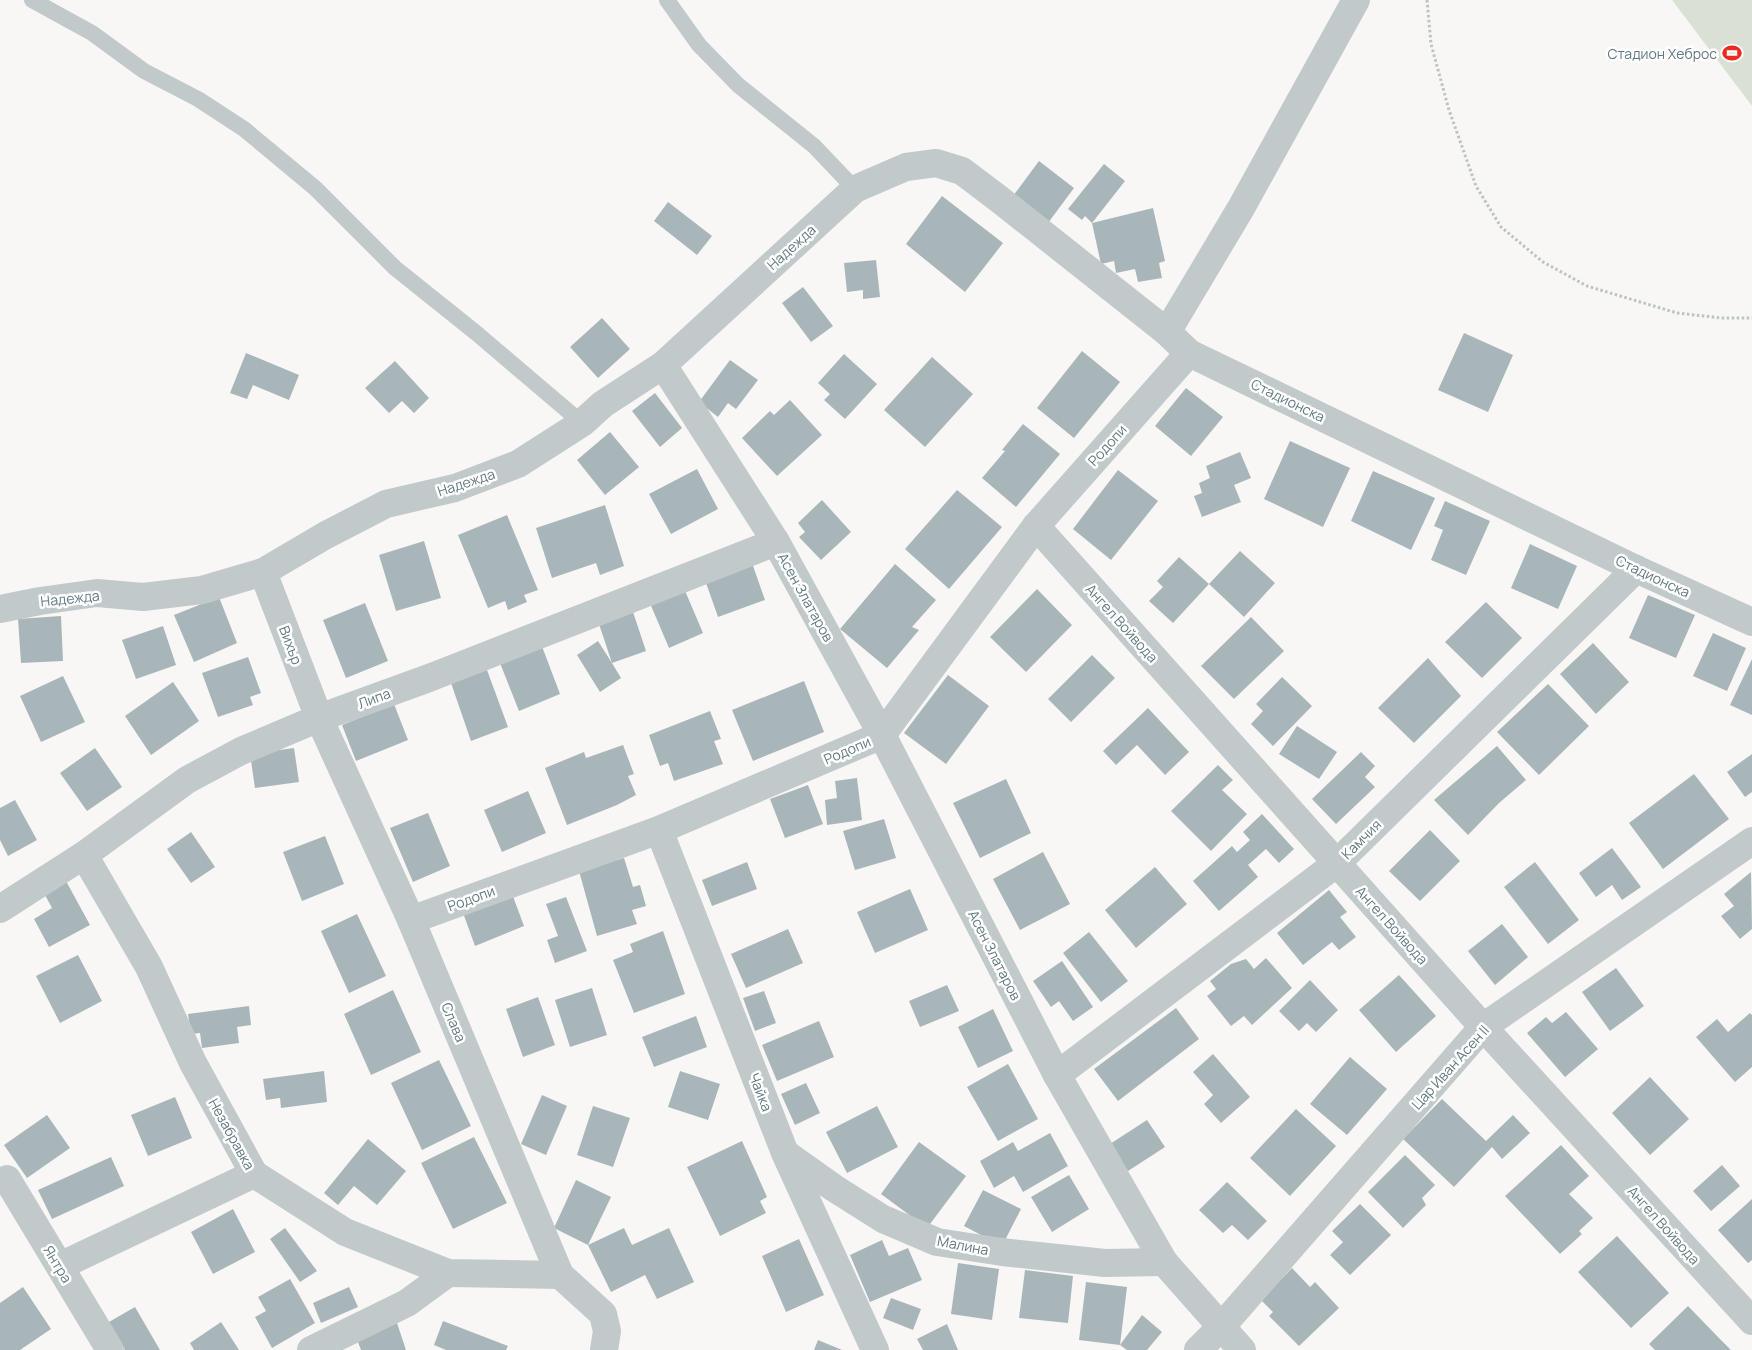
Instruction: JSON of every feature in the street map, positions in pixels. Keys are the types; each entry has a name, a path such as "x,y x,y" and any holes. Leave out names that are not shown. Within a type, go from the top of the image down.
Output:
{"street":[{"path":"1167,332 1241,208 1356,0"},
{"name":"Стадионска","path":"855,189 906,167 936,163 962,171 999,198 1167,332 1189,353 1636,569 1752,622"},
{"name":"Надежда","path":"0,608 97,593 143,597 202,590 263,572 326,535 386,504 456,488 518,464 582,423 603,404 662,365 855,189"},
{"name":"Родопи","path":"411,920 659,830 882,735 1036,526 1189,353"},
{"name":"Асен Златаров","path":"662,365 776,542 882,735 1057,1075 1164,1262 1242,1350"},
{"name":"Ангел Войвода","path":"1036,526 1483,1027 1752,1321"},
{"name":"Липа","path":"0,909 84,855 187,780 241,751 319,718 438,674 776,542"},
{"name":"Камчия","path":"1057,1075 1337,863 1636,569"},
{"name":"Вихър","path":"263,572 319,718"},
{"name":"Слава","path":"319,718 411,920 560,1275 603,1314 607,1331 604,1350"},
{"name":"Чайка","path":"659,830 785,1154 874,1350"},
{"name":"Цар Иван Асен II","path":"1198,1350 1222,1326 1483,1027 1752,841"},
{"name":"Незабравка","path":"84,855 149,967 192,1063 254,1174 345,1232 448,1273 560,1275"},
{"name":"Малина","path":"785,1154 834,1188 884,1219 937,1242 1002,1252 1096,1262 1164,1262"},
{"path":"60,1266 254,1174"},
{"name":"Янтра","path":"7,1179 110,1350"},
{"path":"311,1350 406,1303 448,1273"}],"lane":[{"path":"32,0 92,33 144,71 198,99 244,129 315,188 395,268 475,332 582,423"},
{"path":"667,0 699,45 738,85 814,146 855,189"}],"path":[{"path":"1428,0 1431,44 1449,110 1476,186 1502,227 1543,262 1587,286 1677,313 1722,318 1752,318"}],"shaded area":[{"name":"Стадион Хеброс","path":"1672,0 1752,0 1752,106"}],"building":[{"path":"1039,161 1074,188 1048,223 1013,196"},
{"path":"1104,164 1125,181 1092,223 1085,216 1082,220 1068,209"},
{"path":"942,196 1003,243 965,292 906,244"},
{"path":"668,202 712,236 697,255 654,221"},
{"path":"1153,208 1165,261 1159,263 1162,278 1138,282 1135,269 1116,273 1114,261 1101,264 1092,223"},
{"path":"876,260 880,297 863,299 863,290 847,292 844,263"},
{"path":"803,287 833,326 811,342 782,303"},
{"path":"602,318 630,349 598,378 570,347"},
{"path":"1464,333 1513,355 1488,412 1438,390"},
{"path":"1082,351 1120,382 1074,438 1037,408"},
{"path":"246,353 299,375 289,400 253,385 247,399 230,393"},
{"path":"844,354 877,384 845,419 824,400 830,394 818,383"},
{"path":"932,357 973,394 925,447 884,410"},
{"path":"730,360 758,380 736,409 728,403 718,417 699,402"},
{"path":"395,361 429,398 414,413 402,401 389,413 365,388"},
{"path":"1186,388 1223,417 1191,456 1155,426"},
{"path":"655,393 682,428 660,447 632,411"},
{"path":"790,400 822,435 777,476 742,438 770,411 774,415"},
{"path":"1023,424 1060,454 1016,507 982,478 1005,451 1002,450"},
{"path":"610,432 639,467 605,495 577,460"},
{"path":"1290,441 1350,468 1323,527 1264,499"},
{"path":"1240,452 1251,478 1234,485 1241,502 1202,517 1194,496 1202,493 1199,483 1210,478 1206,466"},
{"path":"697,469 718,509 671,534 649,494"},
{"path":"1118,470 1158,501 1111,560 1073,529"},
{"path":"1373,471 1435,498 1411,550 1351,521"},
{"path":"957,490 1002,527 949,589 905,549"},
{"path":"822,500 851,532 821,560 799,537 805,532 798,523"},
{"path":"1445,501 1490,521 1466,575 1431,560 1443,530 1434,526"},
{"path":"605,505 624,566 600,575 596,563 552,578 536,528"},
{"path":"507,515 538,590 524,595 527,602 508,610 505,601 488,608 458,535"},
{"path":"424,541 441,598 396,611 379,555"},
{"path":"1530,544 1577,566 1558,609 1511,588"},
{"path":"1240,551 1275,583 1244,617 1209,584"},
{"path":"1179,557 1209,584 1173,623 1149,601 1163,587 1157,581"},
{"path":"752,563 765,600 718,617 705,580"},
{"path":"895,564 936,600 912,627 919,630 887,668 840,629"},
{"path":"683,586 703,633 669,648 649,601"},
{"path":"1037,589 1072,625 1026,672 990,637"},
{"path":"1648,595 1695,615 1676,658 1629,638"},
{"path":"219,597 237,643 194,662 174,615"},
{"path":"1486,602 1522,638 1482,678 1445,642"},
{"path":"365,603 388,661 346,678 323,620"},
{"path":"633,612 646,651 612,663 599,624"},
{"path":"61,616 63,661 21,663 18,619"},
{"path":"1251,617 1284,651 1234,699 1201,666"},
{"path":"163,626 176,665 136,679 122,640"},
{"path":"1713,633 1746,648 1727,691 1693,676"},
{"path":"540,641 560,694 519,711 498,658"},
{"path":"598,641 621,678 600,692 577,655"},
{"path":"1593,643 1629,682 1596,714 1560,674"},
{"path":"1092,655 1115,678 1071,722 1048,699"},
{"path":"248,657 261,693 250,697 253,705 218,717 202,673"},
{"path":"1428,658 1461,696 1414,743 1378,708"},
{"path":"1752,659 1752,715 1730,705"},
{"path":"487,670 508,727 471,741 451,683"},
{"path":"948,675 989,706 946,764 904,733"},
{"path":"63,676 85,722 41,742 20,696"},
{"path":"1282,677 1312,706 1273,746 1251,724 1263,711 1256,704"},
{"path":"804,681 824,732 753,761 732,710"},
{"path":"173,682 199,721 151,755 125,716"},
{"path":"1548,684 1589,726 1539,775 1497,732"},
{"path":"394,704 408,740 356,761 342,725"},
{"path":"1148,708 1189,752 1165,775 1137,745 1116,765 1103,751"},
{"path":"710,711 721,739 714,741 723,764 674,781 668,763 660,766 649,735"},
{"path":"1297,726 1337,752 1319,779 1279,754"},
{"path":"623,745 634,774 628,776 636,795 617,805 567,825 545,768 584,752 586,758"},
{"path":"1497,746 1526,780 1499,803 1468,835 1434,800"},
{"path":"95,748 122,787 87,811 60,773"},
{"path":"294,748 299,782 255,788 250,754"},
{"path":"1361,752 1375,766 1365,777 1375,787 1336,824 1312,799"},
{"path":"1752,754 1752,792 1745,797 1727,772"},
{"path":"1218,765 1233,780 1222,790 1247,814 1211,851 1171,811"},
{"path":"1694,774 1729,819 1663,869 1629,823"},
{"path":"857,778 862,820 827,825 825,800 837,798 835,781"},
{"path":"1006,779 1031,833 980,858 953,803"},
{"path":"808,785 823,824 785,838 770,799"},
{"path":"528,791 546,833 502,852 484,810"},
{"path":"15,800 37,840 8,856 0,840 0,808"},
{"path":"428,813 450,866 413,882 390,828"},
{"path":"1262,814 1294,849 1279,863 1266,849 1248,865 1258,877 1219,911 1193,881 1232,846 1237,852 1250,840 1243,832"},
{"path":"884,819 896,858 855,870 843,831"},
{"path":"1430,830 1460,861 1420,901 1389,871"},
{"path":"191,832 215,867 191,883 167,849"},
{"path":"325,836 344,884 302,901 283,852"},
{"path":"1612,848 1641,887 1622,900 1612,885 1596,897 1579,873"},
{"path":"1043,852 1070,904 1020,930 993,879"},
{"path":"624,858 633,887 640,885 646,906 632,910 637,924 597,936 579,871"},
{"path":"747,862 757,889 712,906 702,880"},
{"path":"1535,862 1579,920 1548,944 1504,887"},
{"path":"1155,867 1187,904 1136,948 1105,910"},
{"path":"1751,872 1752,929 1740,939 1721,916 1734,906 1724,894"},
{"path":"66,881 90,925 49,947 34,919 52,908 44,893"},
{"path":"910,889 928,930 875,953 857,912"},
{"path":"1329,890 1347,912 1340,917 1356,937 1339,950 1332,942 1303,965 1277,933"},
{"path":"511,891 524,926 475,946 462,910"},
{"path":"566,897 587,951 555,963 547,940 558,936 546,904"},
{"path":"357,914 386,976 349,993 321,931"},
{"path":"1502,924 1528,957 1495,985 1468,951"},
{"path":"788,929 803,963 746,988 731,954"},
{"path":"663,931 685,994 634,1013 613,960 633,952 630,944"},
{"path":"1089,932 1128,981 1101,1002 1063,953"},
{"path":"78,955 102,1001 60,1023 36,976"},
{"path":"1266,958 1292,988 1252,1025 1244,1016 1231,1026 1207,996 1216,989 1210,981 1231,964 1246,959 1254,969"},
{"path":"1062,961 1093,1007 1073,1021 1059,1001 1051,1007 1033,981"},
{"path":"1616,968 1644,1006 1610,1031 1582,992"},
{"path":"1399,975 1436,1016 1396,1052 1359,1010"},
{"path":"1310,980 1338,1010 1316,1032 1307,1023 1299,1031 1279,1011"},
{"path":"947,985 959,1011 920,1027 909,1001"},
{"path":"592,988 607,1035 570,1047 555,1000"},
{"path":"393,990 421,1052 371,1075 344,1014"},
{"path":"764,991 776,1023 755,1031 743,998"},
{"path":"538,997 555,1045 523,1057 506,1009"},
{"path":"249,1006 251,1025 237,1027 239,1043 202,1048 200,1033 191,1034 188,1014"},
{"path":"1176,1008 1199,1039 1118,1101 1094,1069"},
{"path":"993,1009 1013,1051 978,1068 958,1027"},
{"path":"1566,1012 1598,1049 1565,1077 1527,1033 1546,1017 1552,1023"},
{"path":"1750,1013 1752,1015 1752,1067 1735,1082 1696,1037 1717,1019 1728,1032"},
{"path":"696,1016 707,1047 654,1067 642,1037"},
{"path":"819,1021 834,1057 777,1081 762,1045"},
{"path":"1213,1054 1250,1097 1221,1123 1204,1104 1213,1095 1193,1072"},
{"path":"1350,1057 1387,1089 1347,1135 1310,1104"},
{"path":"439,1060 471,1126 422,1150 391,1083"},
{"path":"1008,1064 1038,1119 998,1141 967,1087"},
{"path":"324,1071 327,1102 281,1108 280,1098 266,1100 263,1079"},
{"path":"680,1071 720,1084 708,1120 668,1107"},
{"path":"1650,1077 1689,1119 1650,1155 1612,1113"},
{"path":"806,1083 820,1113 795,1125 781,1094"},
{"path":"542,1095 567,1106 546,1155 521,1144"},
{"path":"175,1097 192,1138 148,1156 131,1115"},
{"path":"1442,1099 1486,1141 1513,1115 1530,1133 1502,1159 1492,1147 1454,1187 1403,1139"},
{"path":"593,1106 630,1118 613,1167 577,1155"},
{"path":"877,1106 898,1147 847,1173 826,1132"},
{"path":"1296,1109 1336,1146 1290,1196 1250,1158"},
{"path":"47,1115 70,1148 27,1178 4,1145"},
{"path":"1147,1120 1165,1147 1128,1171 1110,1144"},
{"path":"1050,1133 1068,1166 1023,1192 1014,1176 994,1188 980,1161 1013,1142 1018,1151"},
{"path":"474,1137 507,1203 453,1229 421,1163"},
{"path":"368,1139 406,1171 377,1205 354,1186 338,1205 324,1193"},
{"path":"742,1141 767,1197 760,1201 766,1213 720,1236 687,1167"},
{"path":"919,1142 966,1176 927,1228 881,1194"},
{"path":"1561,1145 1589,1176 1569,1194 1593,1218 1579,1231 1582,1234 1560,1254 1505,1196"},
{"path":"1405,1155 1435,1185 1422,1198 1426,1205 1403,1228 1368,1192"},
{"path":"111,1157 124,1186 52,1219 38,1190"},
{"path":"1722,1165 1740,1186 1711,1211 1693,1191"},
{"path":"1069,1175 1089,1209 1052,1232 1031,1197"},
{"path":"576,1180 611,1197 588,1245 554,1228"},
{"path":"1227,1182 1267,1221 1248,1240 1232,1225 1223,1233 1199,1210"},
{"path":"983,1190 1021,1209 1002,1246 964,1226"},
{"path":"1752,1199 1752,1260 1748,1263 1718,1230"},
{"path":"1360,1204 1391,1235 1350,1275 1330,1255 1343,1242 1332,1231"},
{"path":"233,1209 255,1252 213,1274 191,1232"},
{"path":"285,1228 317,1271 300,1282 270,1239"},
{"path":"624,1228 632,1245 669,1228 694,1282 657,1299 645,1275 611,1292 588,1245"},
{"path":"1617,1236 1669,1293 1631,1328 1578,1272"},
{"path":"799,1239 824,1295 786,1312 762,1256"},
{"path":"882,1240 889,1256 908,1248 922,1280 870,1302 850,1255"},
{"path":"958,1263 999,1269 992,1320 951,1314"},
{"path":"1292,1268 1310,1287 1315,1282 1339,1308 1299,1346 1269,1316 1273,1312 1261,1300"},
{"path":"1025,1270 1073,1276 1068,1323 1019,1318"},
{"path":"290,1279 315,1323 272,1348 255,1317 266,1311 258,1297"},
{"path":"1086,1282 1127,1287 1120,1345 1079,1340"},
{"path":"23,1287 51,1329 20,1350 0,1350 0,1303"},
{"path":"349,1287 358,1307 321,1323 313,1303"},
{"path":"891,1298 921,1309 913,1330 883,1318"},
{"path":"1688,1306 1731,1350 1655,1350 1649,1344"},
{"path":"135,1307 160,1350 125,1350 109,1322"},
{"path":"1142,1315 1162,1332 1147,1350 1127,1350 1120,1345"},
{"path":"443,1321 508,1346 506,1350 446,1350 434,1345"},
{"path":"221,1322 239,1350 194,1350 190,1343"},
{"path":"397,1323 406,1350 361,1350 356,1337"},
{"path":"947,1324 958,1350 923,1350 917,1339"},
{"path":"818,1340 842,1350 814,1350"}],"place":[{"name":"Стадион Хеброс","path":"1732,53"}]}
